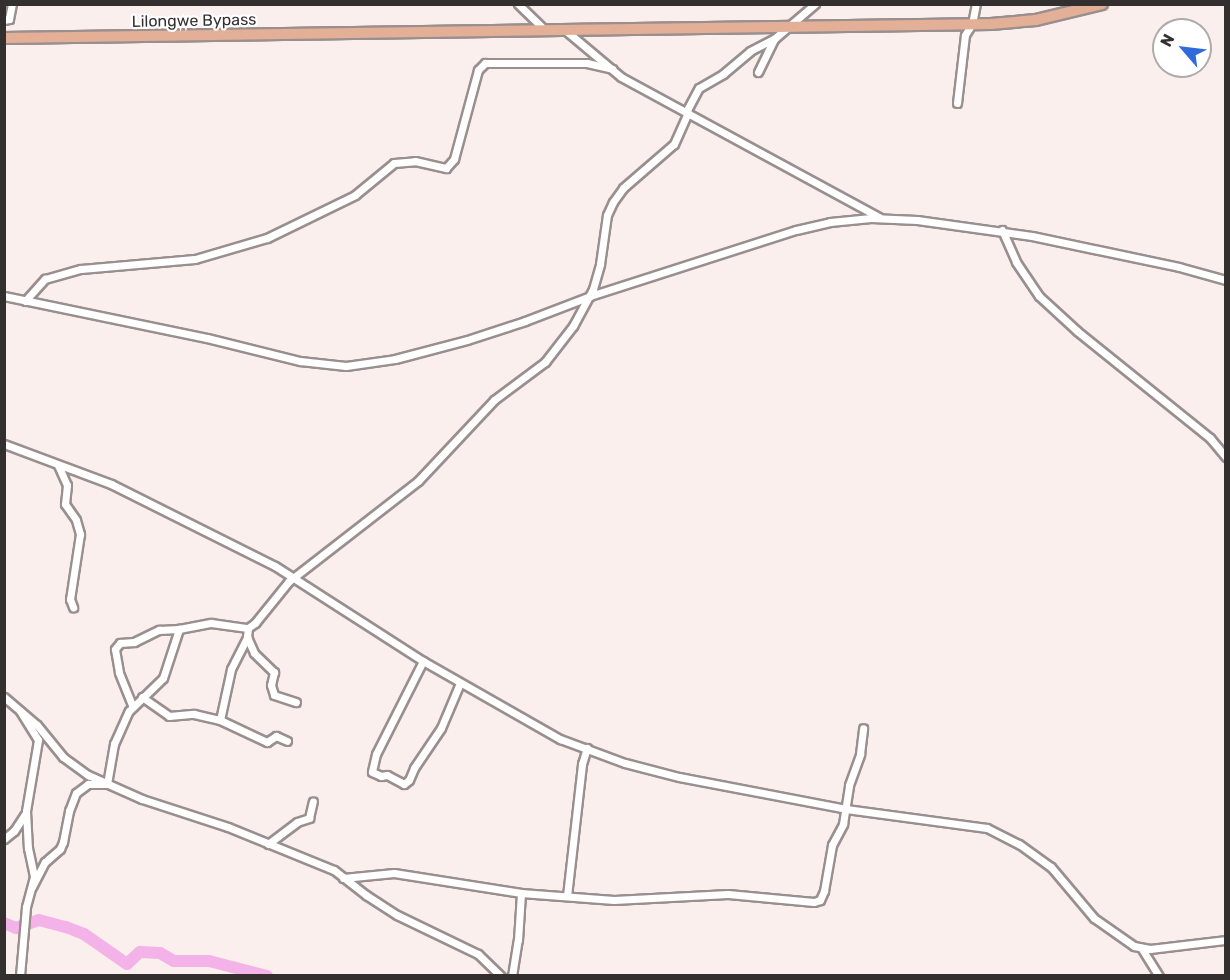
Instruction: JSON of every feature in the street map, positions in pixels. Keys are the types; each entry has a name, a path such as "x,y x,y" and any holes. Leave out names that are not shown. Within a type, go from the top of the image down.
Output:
{"main road":[{"name":"Lilongwe Bypass","path":"4,38 972,24 1036,20 1102,4"}],"street":[{"path":"4,20 9,19 12,4"},
{"path":"758,72 774,39 786,26 815,4"},
{"path":"957,103 965,35 972,24 976,4"},
{"path":"521,6 544,29"},
{"path":"563,29 612,69 880,218"},
{"path":"132,705 119,672 120,664 115,657 120,643 134,642 159,630 211,623 248,627 255,622 280,590 412,486 494,400 546,362 569,333 590,296 600,264 602,237 609,208 623,188 674,144 699,88 723,74 750,51 774,39"},
{"path":"24,301 45,279 81,269 195,259 267,238 355,195 394,163 415,160 446,168 454,159 478,70 485,63 587,63 612,69"},
{"path":"4,296 207,338 300,361 346,366 395,358 467,340 590,296 814,225 880,218 1002,230 1179,267 1226,280"},
{"path":"1002,230 1016,262 1039,296 1077,331 1210,438 1226,457"},
{"path":"4,444 111,484 296,578 460,683 548,732 587,748 625,763 666,774 846,809 978,827 1001,834 1051,867 1094,918 1125,942 1142,949 1226,940"},
{"path":"58,465 67,485 65,504 76,520 80,534 70,599 73,607"},
{"path":"220,720 231,669 247,637 248,627"},
{"path":"107,784 114,744 132,705 163,678 179,629"},
{"path":"247,637 254,653 274,672 271,685 274,695 296,702"},
{"path":"423,661 376,754 372,772 381,776 387,775 404,784 409,780 414,768 441,728 460,683"},
{"path":"4,697 18,706 71,764 107,784 142,799 228,827 334,870 397,915 478,954 501,975"},
{"path":"142,697 169,716 194,714 220,720 267,742 276,736 287,741"},
{"path":"18,706 38,740 26,812 27,838 34,877 24,921 20,975"},
{"path":"343,878 394,873 521,893 614,900 728,894 798,902 820,900 832,845 843,824 849,785 860,754 863,728"},
{"path":"567,896 582,764 587,748"},
{"path":"32,887 50,855 60,849 76,793 88,784 107,784"},
{"path":"268,844 297,822 309,818 313,801"},
{"path":"4,839 14,831 26,812"},
{"path":"14,831 27,838"},
{"path":"512,975 518,940 521,893"},
{"path":"1142,949 1159,975"}],"waterway":[{"path":"4,923 16,928 39,920 66,927 84,934 127,964 140,952 160,953 174,961 209,961 267,976"}]}
